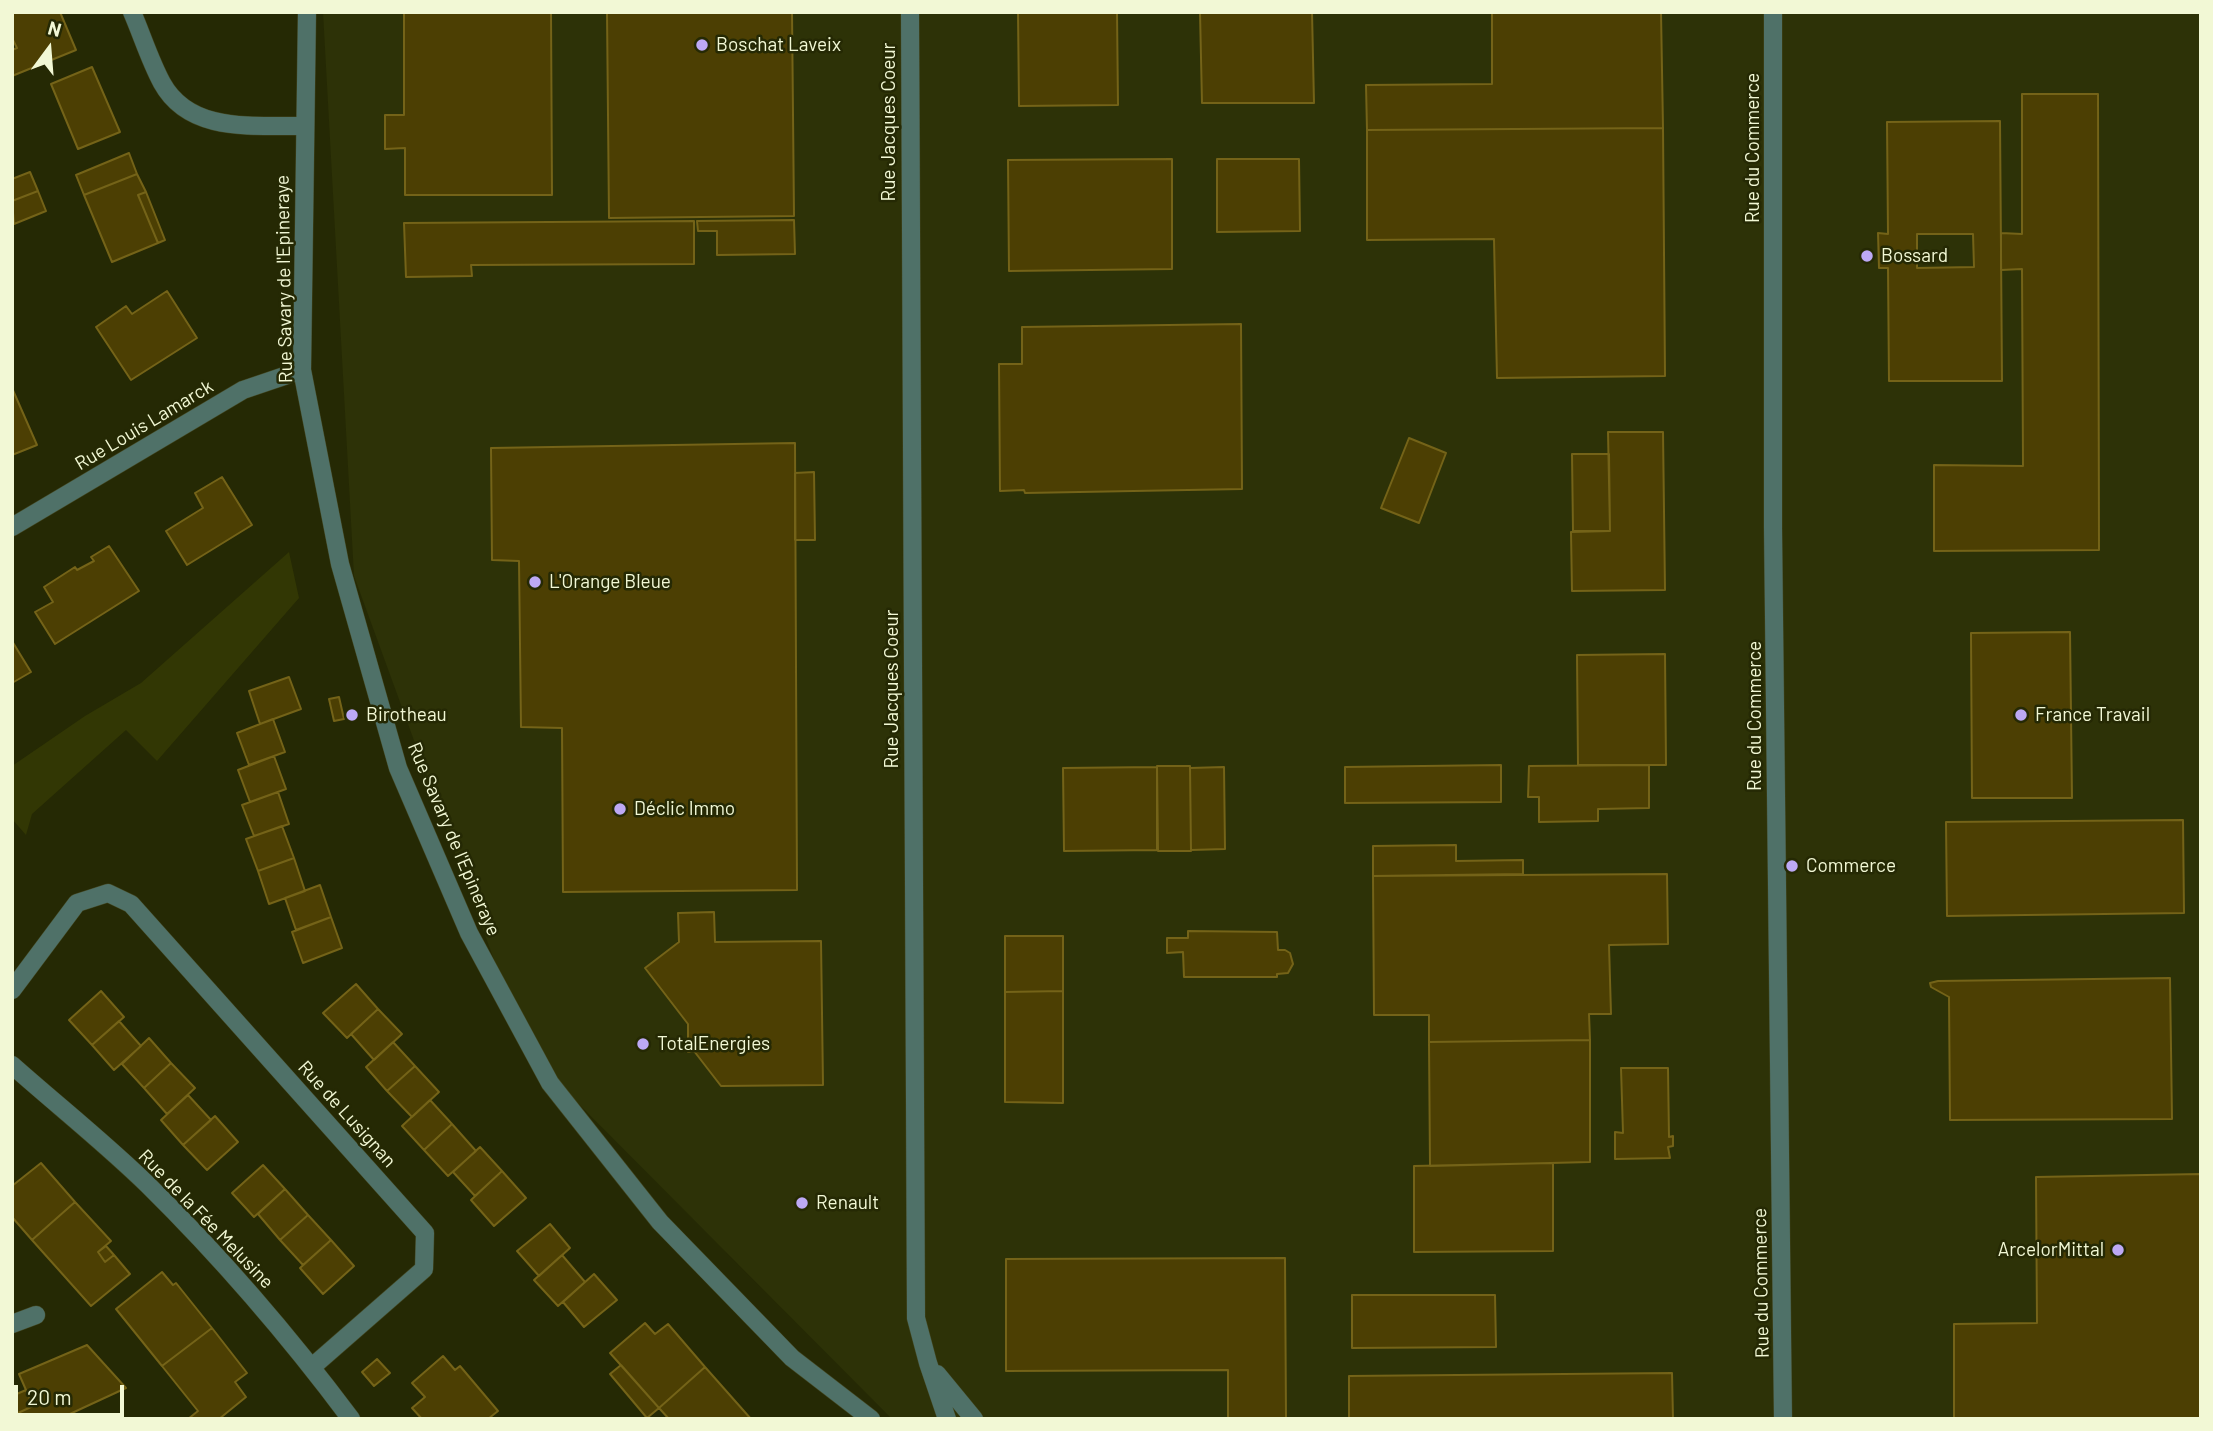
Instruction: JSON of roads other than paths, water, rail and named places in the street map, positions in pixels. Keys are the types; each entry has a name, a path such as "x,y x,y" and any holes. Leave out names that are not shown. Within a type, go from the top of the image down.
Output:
{"street":[{"path":"132,12 162,84 183,110 218,124 304,126"},
{"name":"Rue Savary de l'Epineraye","path":"307,12 302,370 340,564 398,768 469,933 550,1083 660,1222 792,1357 871,1419"},
{"name":"Rue Jacques Coeur","path":"910,12 916,1318 947,1419"},
{"name":"Rue du Commerce","path":"1773,12 1773,528 1783,1419"},
{"name":"Rue Louis Lamarck","path":"12,527 243,390 302,370"},
{"name":"Rue de Lusignan","path":"12,990 77,903 108,893 131,904 425,1233 424,1269 312,1367"},
{"name":"Rue de la Fée Melusine","path":"12,1065 147,1184 226,1266 312,1367 351,1419"},
{"path":"12,1324 36,1315"},
{"name":"Rue Jacques Coeur","path":"928,1363 974,1419"}],"place":[{"name":"Boschat Laveix","path":"702,45"},
{"name":"Bossard","path":"1867,256"},
{"name":"L'Orange Bleue","path":"535,582"},
{"name":"Birotheau","path":"352,715"},
{"name":"France Travail","path":"2021,715"},
{"name":"Déclic Immo","path":"620,809"},
{"name":"Commerce","path":"1792,866"},
{"name":"TotalEnergies","path":"643,1044"},
{"name":"Renault","path":"802,1203"},
{"name":"ArcelorMittal","path":"2118,1250"}]}
